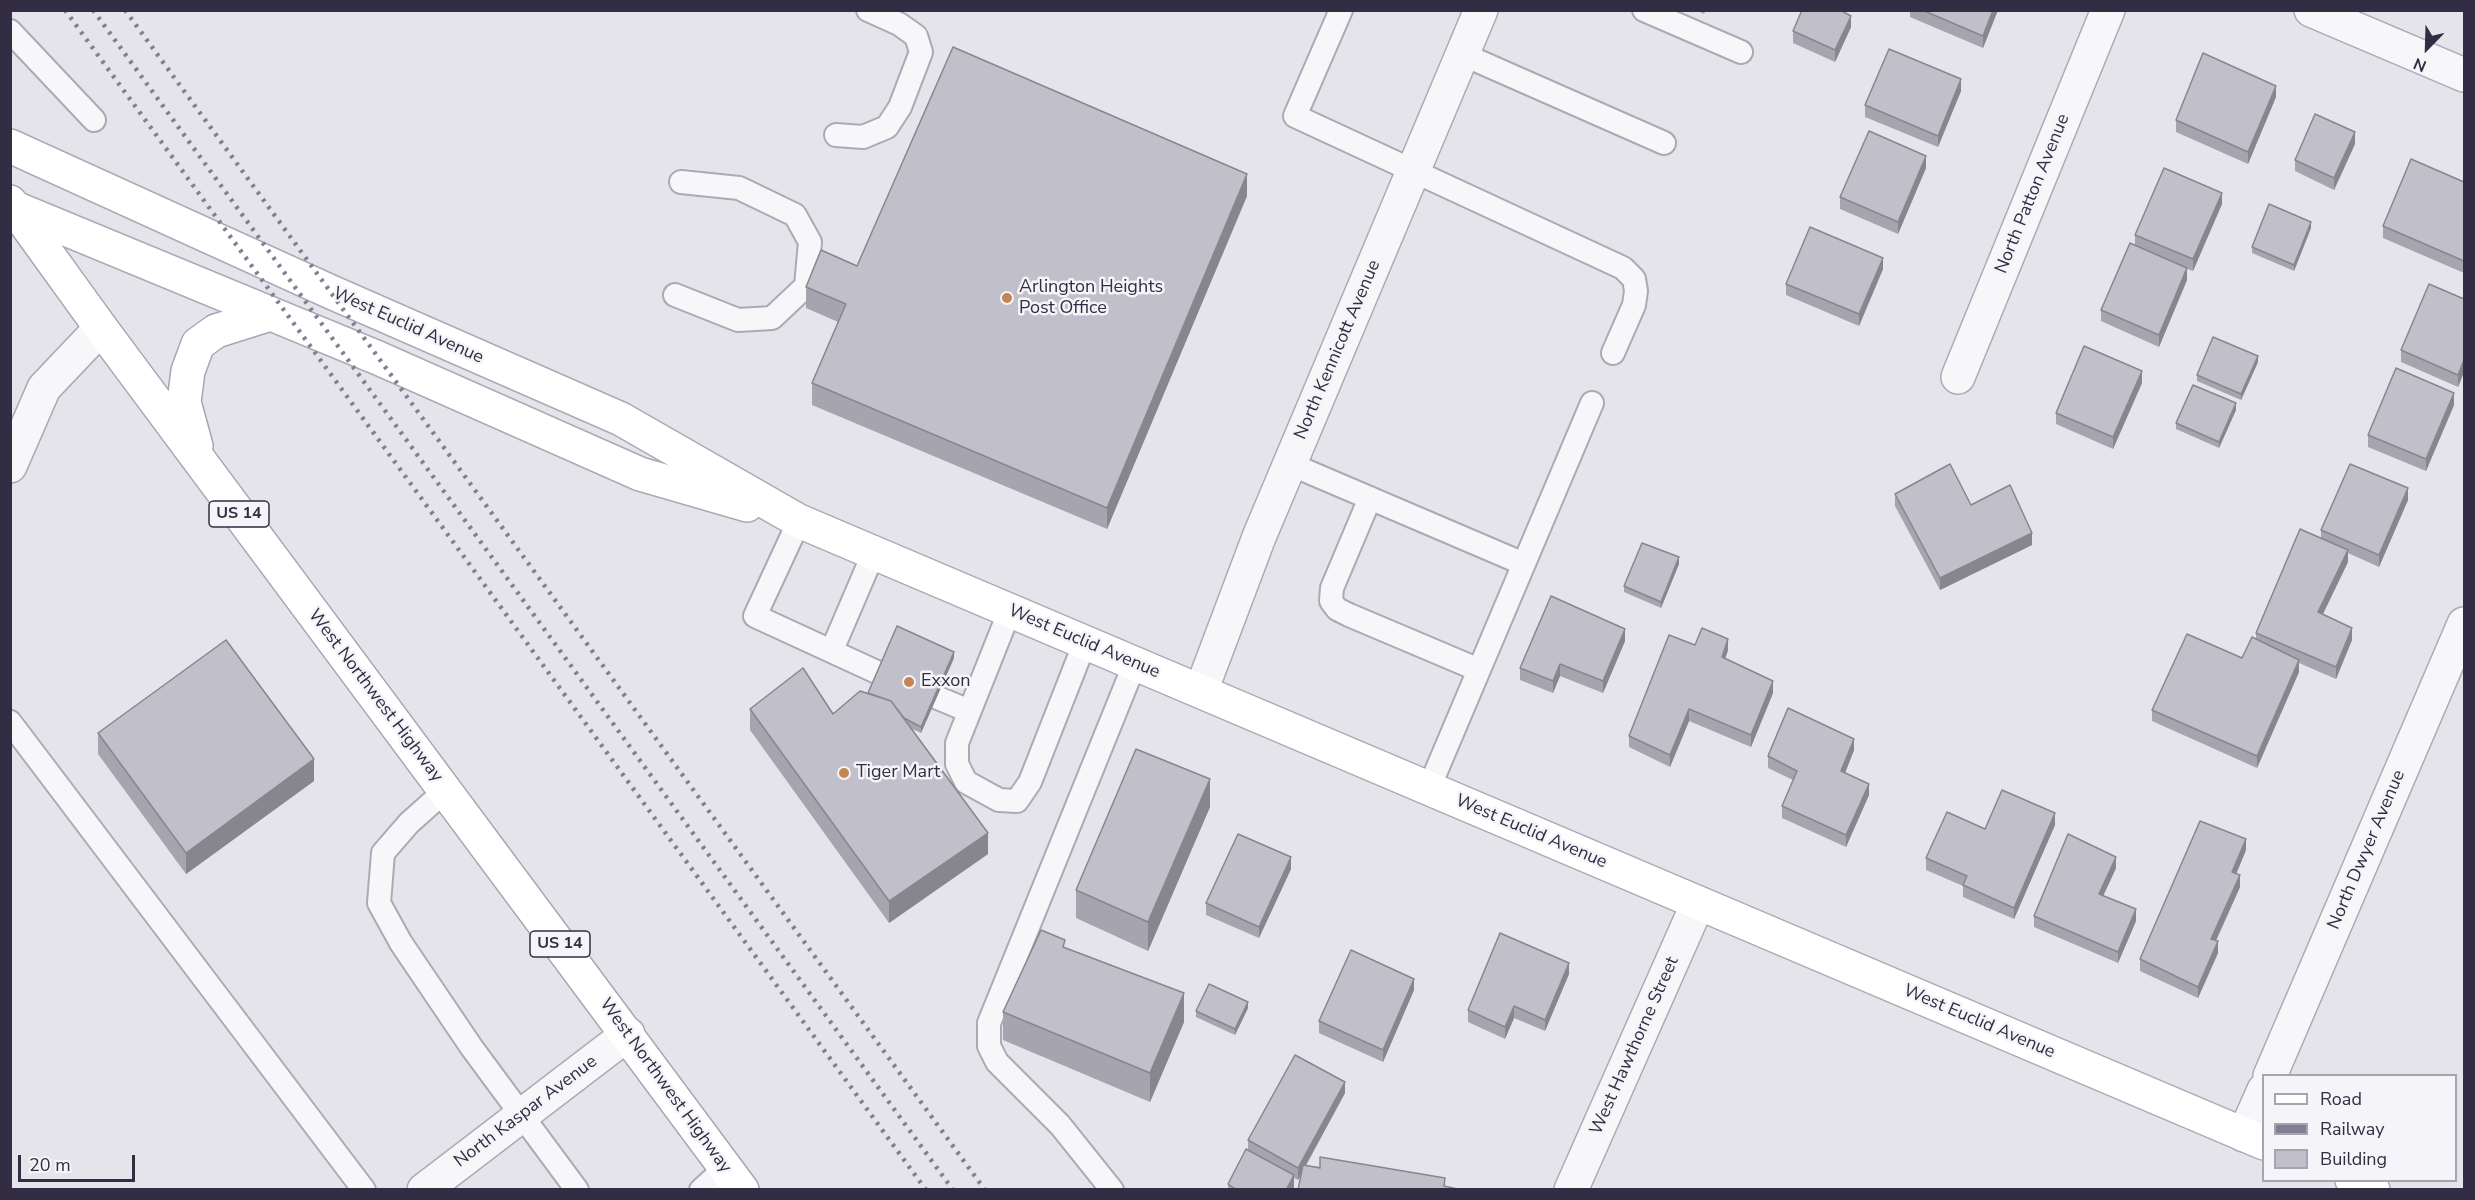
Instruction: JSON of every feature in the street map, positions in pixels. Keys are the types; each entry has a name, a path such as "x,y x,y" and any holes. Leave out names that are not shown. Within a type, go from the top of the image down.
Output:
{"main road":[{"name":"West Euclid Avenue","path":"10,146 341,297 621,419 799,521"},
{"name":"West Euclid Avenue","path":"12,205 378,358 640,474 799,521 874,552 2254,1139"},
{"name":"West Northwest Highway","path":"12,205 100,328 628,1034 733,1179"},
{"path":"200,462 184,402 188,371 198,344 216,331 270,314"},
{"path":"2356,1182 2373,1190"}],"street":[{"name":"North Kennicott Avenue","path":"1201,691 1259,537 1481,10"},
{"name":"North Patton Avenue","path":"1958,377 2108,10"},
{"path":"2311,10 2464,75"},
{"path":"10,466 44,388 100,328"},
{"name":"North Dwyer Avenue","path":"2271,1074 2464,624"},
{"name":"West Hawthorne Street","path":"1571,1190 1698,903"},
{"name":"North Kaspar Avenue","path":"424,1190 628,1034"},
{"path":"2254,1139 2262,1100"}],"lane":[{"path":"836,135 863,137 887,127 900,107 921,52 916,36 899,24 868,10"},
{"path":"1341,10 1295,116 1623,268 1634,279 1636,291 1634,305 1614,353"},
{"path":"1644,10 1741,52"},
{"path":"10,31 94,120"},
{"path":"1462,54 1664,143"},
{"path":"675,295 738,320 772,318 806,286 810,242 795,215 739,188 681,182"},
{"path":"1429,788 1592,404"},
{"path":"1290,464 1524,564"},
{"path":"1370,498 1332,588 1331,601 1337,609 1349,615 1479,670"},
{"path":"799,521 755,616 881,674"},
{"path":"832,650 874,552"},
{"path":"1010,610 957,743 957,764 966,782 999,800 1017,801 1030,782 1085,642"},
{"path":"1112,1190 1060,1125 997,1062 989,1046 989,1023 1135,663"},
{"path":"938,698 969,711"},
{"path":"10,722 364,1190"},
{"path":"446,790 409,823 383,853 379,903 401,943 472,1048 577,1190"},
{"path":"701,1190 733,1179"}],"building":[{"path":"1802,10 1840,10 1851,16 1835,50 1793,31"},
{"path":"1922,10 1993,10 1983,36"},
{"name":"Arlington Heights Post Office","path":"953,47 1247,174 1107,508 812,383 846,304 806,287 821,250 857,266"},
{"path":"1889,49 1961,79 1938,136 1865,105"},
{"path":"2203,53 2276,86 2248,152 2176,120"},
{"path":"2315,114 2355,132 2334,178 2295,160"},
{"path":"1869,131 1926,156 1898,222 1840,197"},
{"path":"2411,159 2464,182 2464,261 2383,226"},
{"path":"2164,168 2222,193 2193,259 2135,235"},
{"path":"2269,204 2311,222 2294,265 2252,247"},
{"path":"1810,227 1883,258 1859,314 1786,284"},
{"path":"2130,243 2187,268 2159,335 2101,310"},
{"path":"2429,284 2464,299 2464,360 2458,375 2401,350"},
{"path":"2213,337 2258,356 2241,394 2197,375"},
{"path":"2084,346 2142,371 2113,437 2056,413"},
{"path":"2396,368 2454,393 2426,459 2368,435"},
{"path":"2193,385 2236,403 2219,442 2176,423"},
{"path":"1950,464 1971,505 2010,485 2032,533 1940,578 1895,494"},
{"path":"2350,464 2408,488 2379,555 2321,530"},
{"path":"2300,529 2348,550 2318,612 2352,628 2336,667 2256,633"},
{"path":"1642,543 1679,557 1661,602 1624,586"},
{"path":"1551,596 1625,629 1603,681 1560,664 1553,681 1520,668"},
{"name":"Exxon","path":"897,626 954,652 921,727 904,718 891,701 868,693"},
{"path":"1702,628 1728,639 1722,657 1773,681 1751,735 1689,709 1670,755 1629,736 1669,635 1695,645"},
{"path":"2187,634 2242,658 2252,637 2299,660 2257,756 2152,710"},
{"path":"226,640 314,759 186,853 98,733"},
{"path":"803,668 833,714 860,691 891,701 988,833 889,901 750,709"},
{"path":"1788,708 1854,739 1841,771 1869,784 1846,835 1782,806 1797,771 1768,756"},
{"path":"1136,749 1210,779 1148,922 1076,890"},
{"path":"2002,790 2055,813 2014,908 1963,885 1967,876 1926,858 1947,812 1985,829"},
{"path":"2200,821 2246,839 2232,872 2240,875 2211,939 2218,941 2198,987 2140,959"},
{"path":"1238,834 1291,857 1259,927 1206,903"},
{"path":"2068,834 2116,857 2099,894 2136,909 2118,952 2034,916"},
{"path":"1041,930 1065,940 1063,947 1184,993 1150,1073 1003,1012"},
{"path":"1500,933 1569,963 1545,1020 1514,1006 1505,1027 1468,1010"},
{"path":"1351,950 1414,979 1383,1050 1319,1021"},
{"path":"1209,984 1248,1002 1235,1029 1196,1011"},
{"path":"1295,1055 1345,1082 1298,1168 1248,1140"},
{"path":"1246,1149 1294,1175 1286,1190 1237,1190 1228,1184"},
{"path":"1320,1157 1445,1178 1444,1186 1462,1190 1298,1190 1303,1165 1320,1168"}],"railway":[{"path":"65,10 926,1190"},
{"path":"93,10 953,1190"},
{"path":"125,10 985,1190"}],"place":[{"name":"Arlington Heights Post Office","path":"1007,298"},
{"name":"Exxon","path":"909,682"},
{"name":"Tiger Mart","path":"844,773"}]}
